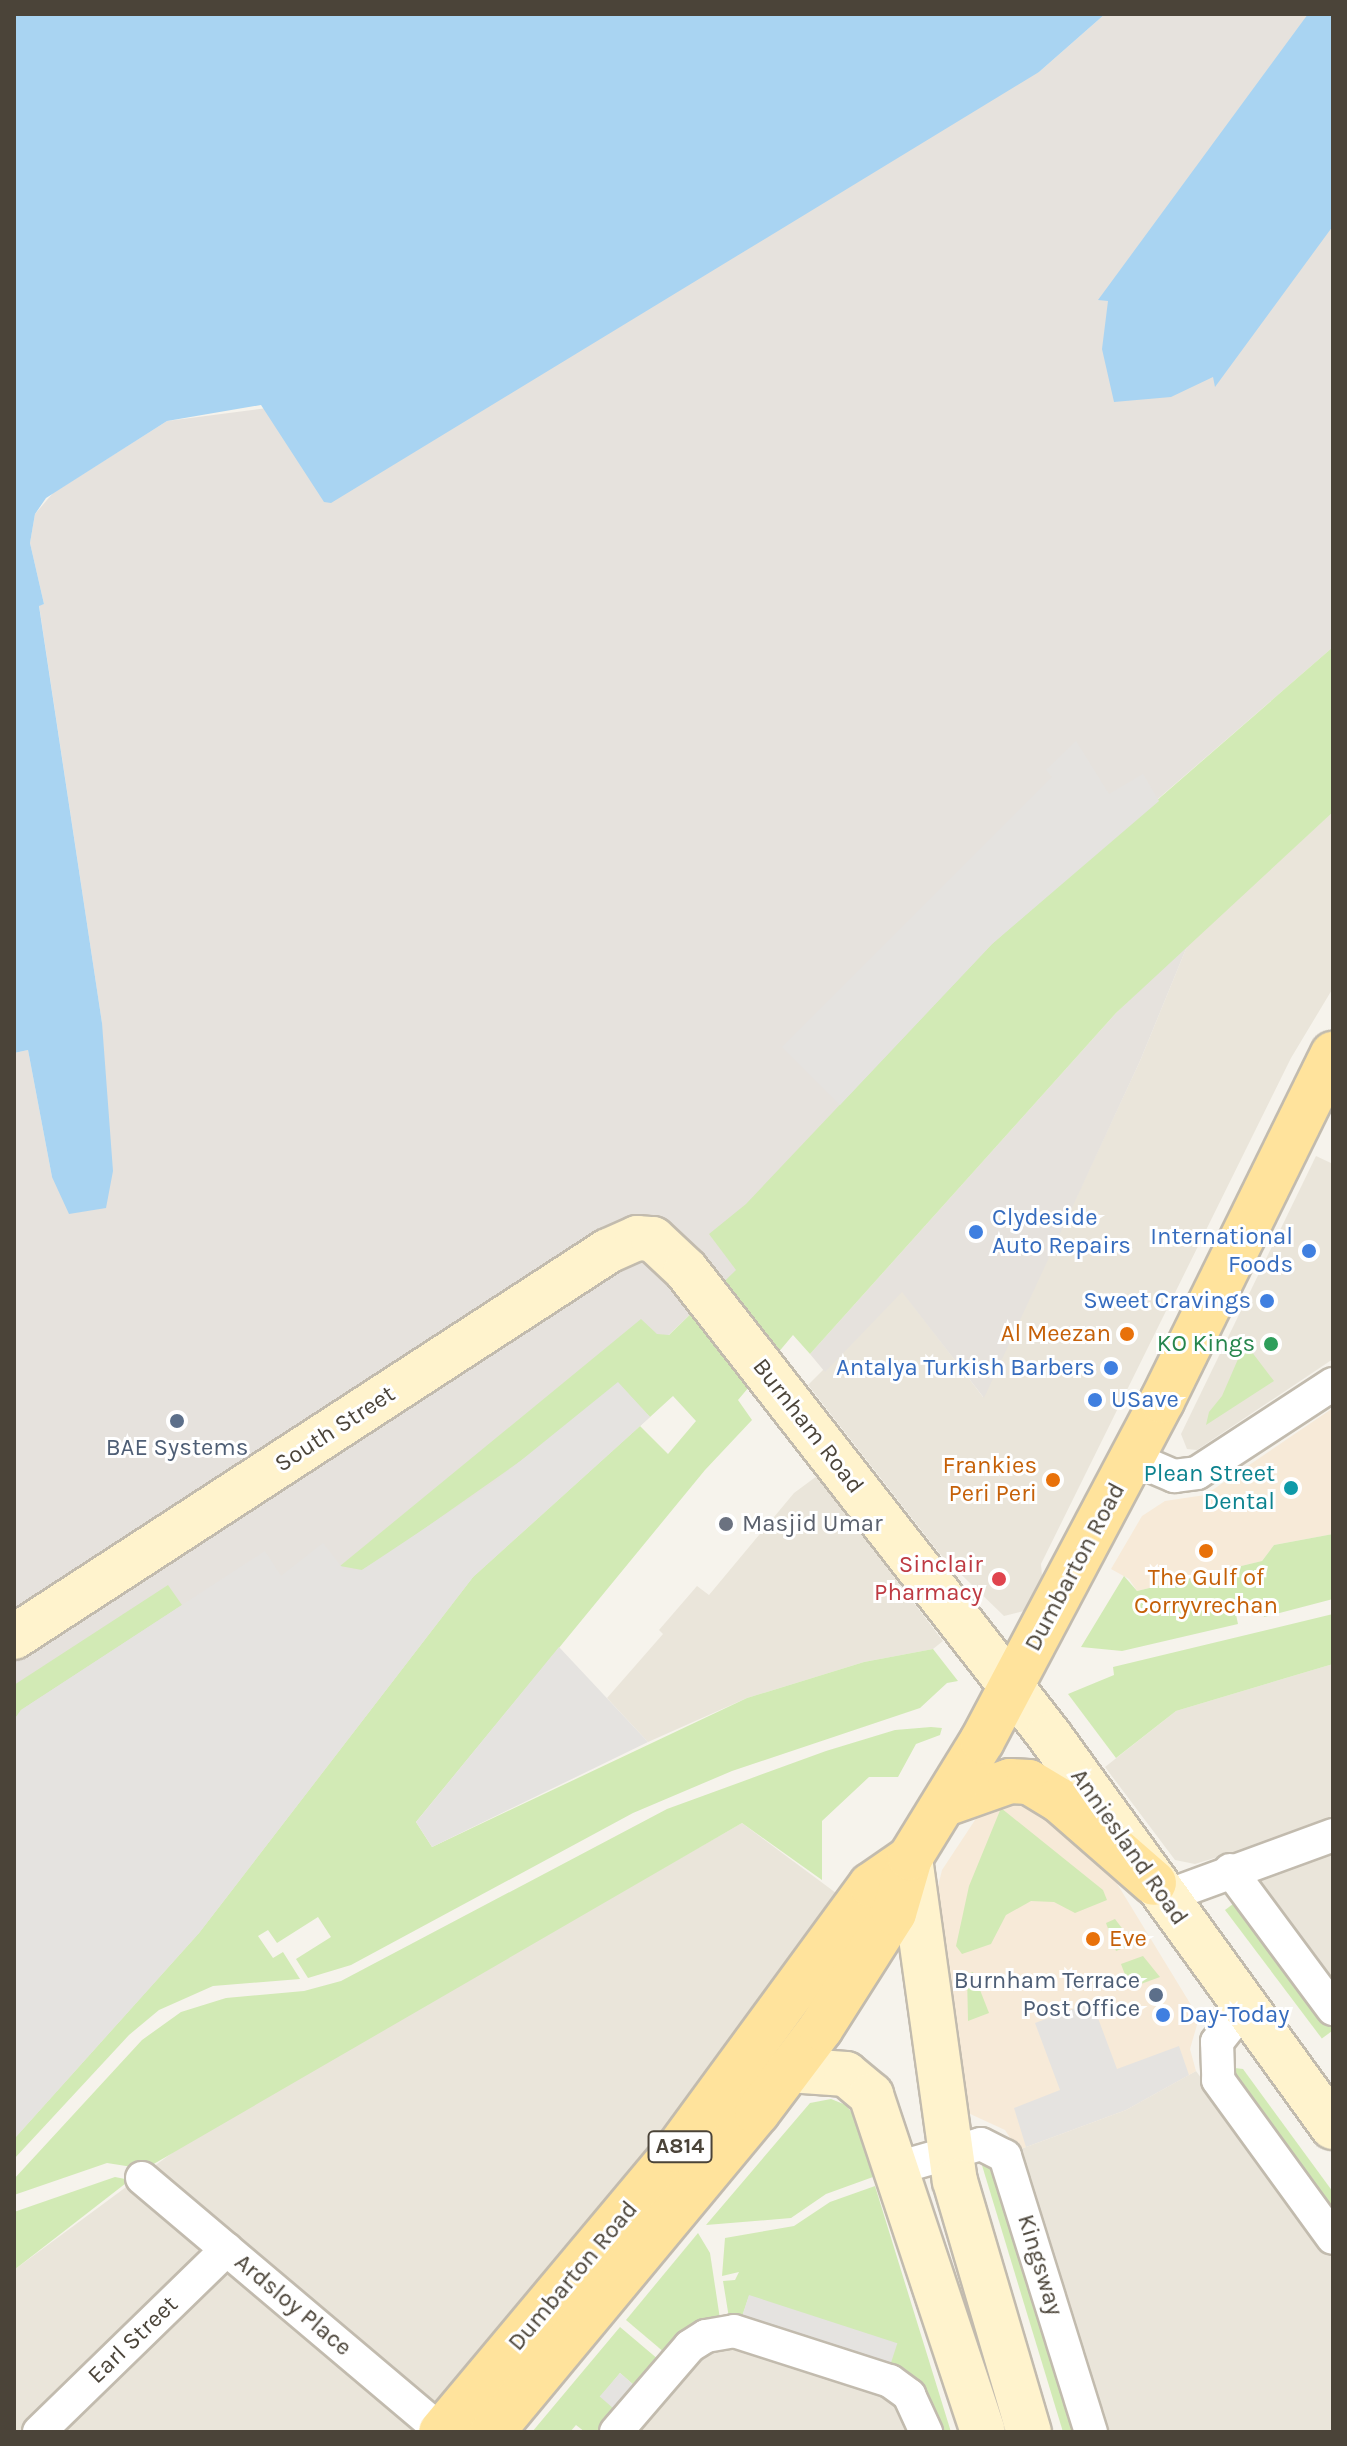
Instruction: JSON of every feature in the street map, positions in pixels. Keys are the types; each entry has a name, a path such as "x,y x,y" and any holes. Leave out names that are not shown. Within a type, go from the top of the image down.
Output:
{"main road":[{"name":"Dumbarton Road","path":"492,2432 789,2070 894,1913 910,1858 945,1804 1012,1686 1132,1458 1333,1054"},
{"path":"945,1804 995,1785 1029,1782 1059,1800 1159,1890"},
{"name":"Dumbarton Road","path":"442,2432 692,2131 871,1885 910,1858"}],"street":[{"name":"South Street","path":"14,1637 608,1251 637,1238 661,1243"},
{"name":"Burnham Road","path":"661,1243 1012,1686"},
{"path":"1132,1458 1174,1476 1197,1473 1333,1384"},
{"name":"Anniesland Road","path":"1012,1686 1243,2009 1333,2127"},
{"path":"1159,1890 1333,1835"},
{"path":"910,1858 960,2205 1029,2432"},
{"path":"1230,1870 1333,2009"},
{"path":"1243,2009 1217,2042 1218,2080 1333,2238"},
{"path":"789,2070 833,2071 865,2087 897,2168 983,2432"},
{"name":"Kingsway","path":"897,2168 951,2150 991,2145 1008,2162 1091,2432"},
{"name":"Ardsloy Place","path":"142,2178 442,2432"},
{"name":"Earl Street","path":"39,2432 227,2249"},
{"path":"616,2432 690,2346 706,2336 734,2331 890,2381 909,2395 926,2432"}],"shaded area":[{"name":"BAE Systems","path":"1105,14 1333,14 1333,647 1023,916 744,1209 737,1270 619,1382 650,1417 473,1577 199,1933 14,2139 14,1053 28,1050 52,1177 102,1023 39,605 44,604 30,543 35,514 53,493 167,421 267,408 1039,72"},
{"path":"1076,741 1109,794 1143,774 1159,801 992,944 840,1105 782,1047 1052,777 1046,770"},
{"path":"1333,812 1333,988 1291,1058 1041,1564 1042,1576 1024,1611 1004,1616 939,1553 808,1385 902,1291 983,1397 1140,1061 1188,944"},
{"path":"1188,944 1140,1061 984,1398 902,1292 825,1372 810,1354 1116,1013"},
{"path":"1316,1156 1333,1164 1333,1359 1197,1450 1187,1449 1181,1434"},
{"path":"618,1382 650,1417 473,1577 199,1933 14,2139 14,1720 21,1710 265,1551 281,1576 323,1543 344,1570 362,1570 493,1483"},
{"path":"1333,1408 1333,1534 1274,1545 1262,1561 1137,1591 1129,1579 1111,1569 1142,1516 1165,1501 1205,1495"},
{"path":"817,1476 943,1641 933,1649 864,1662 747,1698 648,1742 607,1698 663,1634 659,1630 697,1586 709,1595 794,1493"},
{"path":"559,1647 648,1742 432,1847 416,1822"},
{"path":"1333,1664 1333,1990 1234,1852 1195,1864 1175,1860 1105,1767 1176,1711"},
{"path":"1000,1796 1052,1812 1113,1877 1199,2018 1190,2049 1196,2071 1126,2110 1018,2150 1005,2130 966,2112 949,1980 940,1955 936,1894 942,1870 979,1814"},
{"path":"742,1823 836,1893 674,2117 421,2432 14,2432 14,2270 199,2133"},
{"path":"1092,2002 1117,2069 1179,2046 1189,2075 1126,2110 1026,2147 1014,2108 1060,2090 1035,2023"},
{"path":"1196,2071 1333,2257 1333,2432 1103,2432 1018,2150 1126,2110"},
{"path":"749,2295 897,2343 890,2365 742,2317"},
{"path":"735,2343 894,2399 914,2432 632,2432 702,2352"},
{"path":"620,2373 636,2387 616,2410 600,2396"}],"green space":[{"path":"1333,647 1333,812 1116,1013 810,1354 793,1335 738,1400 752,1420 705,1470 416,1822 432,1847 747,1698 864,1662 933,1649 958,1681 947,1683 920,1708 732,1771 633,1813 351,1965 308,1978 296,1959 331,1937 318,1917 277,1943 268,1930 258,1936 273,1958 283,1952 300,1979 213,1986 159,2010 129,2035 14,2159 14,2139 199,1933 473,1577 640,1426 668,1454 696,1421 673,1396 650,1417 618,1383 559,1434 394,1550 362,1570 340,1566 641,1319 657,1334 669,1335 736,1270 709,1234 746,1204 992,944"},
{"path":"1245,1343 1274,1381 1206,1425 1209,1412 1222,1396"},
{"path":"1333,1534 1333,1599 1264,1617 1261,1605 1250,1605 1235,1610 1238,1624 1122,1651 1081,1647 1124,1576 1137,1591 1262,1561 1274,1545"},
{"path":"168,1585 182,1605 21,1710 14,1720 14,1685"},
{"path":"1333,1614 1333,1664 1176,1711 1116,1758 1068,1694 1114,1675 1113,1667"},
{"path":"942,1728 940,1735 916,1744 898,1777 869,1777 822,1821 822,1880 742,1823 145,2169 107,2163 14,2195 14,2179 142,2040 181,2012 226,1998 304,1991 341,1981 667,1809 826,1751 895,1730"},
{"path":"1001,1808 1103,1890 1107,1900 1075,1913 1054,1902 1031,1901 1006,1915 991,1944 962,1954 956,1946 969,1886"},
{"path":"1237,1901 1333,2028 1322,2039 1225,1910"},
{"path":"1115,1919 1134,1944 1116,1951 1106,1923"},
{"path":"1143,1956 1160,1977 1130,1988 1121,1964"},
{"path":"973,1972 989,2013 968,2021 967,1974"},
{"path":"1235,2068 1243,2069 1333,2192 1333,2215 1231,2072"},
{"path":"831,2099 846,2105 855,2117 873,2177 826,2194 791,2218 706,2225 810,2103"},
{"path":"981,2162 992,2162 1078,2432 1063,2432"},
{"path":"115,2177 130,2180 14,2270 14,2212"},
{"path":"875,2186 951,2432 938,2432 889,2366 896,2344 749,2296 742,2317 729,2318 723,2281 735,2280 739,2272 722,2276 725,2238 794,2226 830,2202"},
{"path":"698,2233 710,2253 720,2319 665,2353 626,2320"},
{"path":"620,2327 659,2360 636,2387 620,2373 601,2396 617,2411 599,2432 585,2432 576,2425 570,2432 532,2432"}],"water":[{"path":"14,14 1105,14 1039,72 331,503 324,502 261,405 167,421 46,498 35,514 30,543 44,604 39,606 102,1023 113,1171 106,1208 69,1214 52,1177 28,1050 14,1053"},
{"path":"1308,14 1333,14 1333,226 1215,387 1213,377 1171,397 1114,402 1102,349 1108,301 1098,300"}],"place":[{"name":"Clydeside Auto Repairs","path":"976,1232"},
{"name":"International Foods","path":"1309,1251"},
{"name":"Sweet Cravings","path":"1267,1301"},
{"name":"Al Meezan","path":"1127,1334"},
{"name":"KO Kings","path":"1271,1344"},
{"name":"Antalya Turkish Barbers","path":"1111,1368"},
{"name":"USave","path":"1095,1400"},
{"name":"BAE Systems","path":"177,1421"},
{"name":"Frankies Peri Peri","path":"1053,1480"},
{"name":"Plean Street Dental","path":"1291,1488"},
{"name":"Masjid Umar","path":"726,1524"},
{"name":"The Gulf of Corryvrechan","path":"1206,1551"},
{"name":"Sinclair Pharmacy","path":"999,1579"},
{"name":"Eve","path":"1093,1939"},
{"name":"Burnham Terrace Post Office","path":"1156,1995"},
{"name":"Day-Today","path":"1163,2015"}]}
